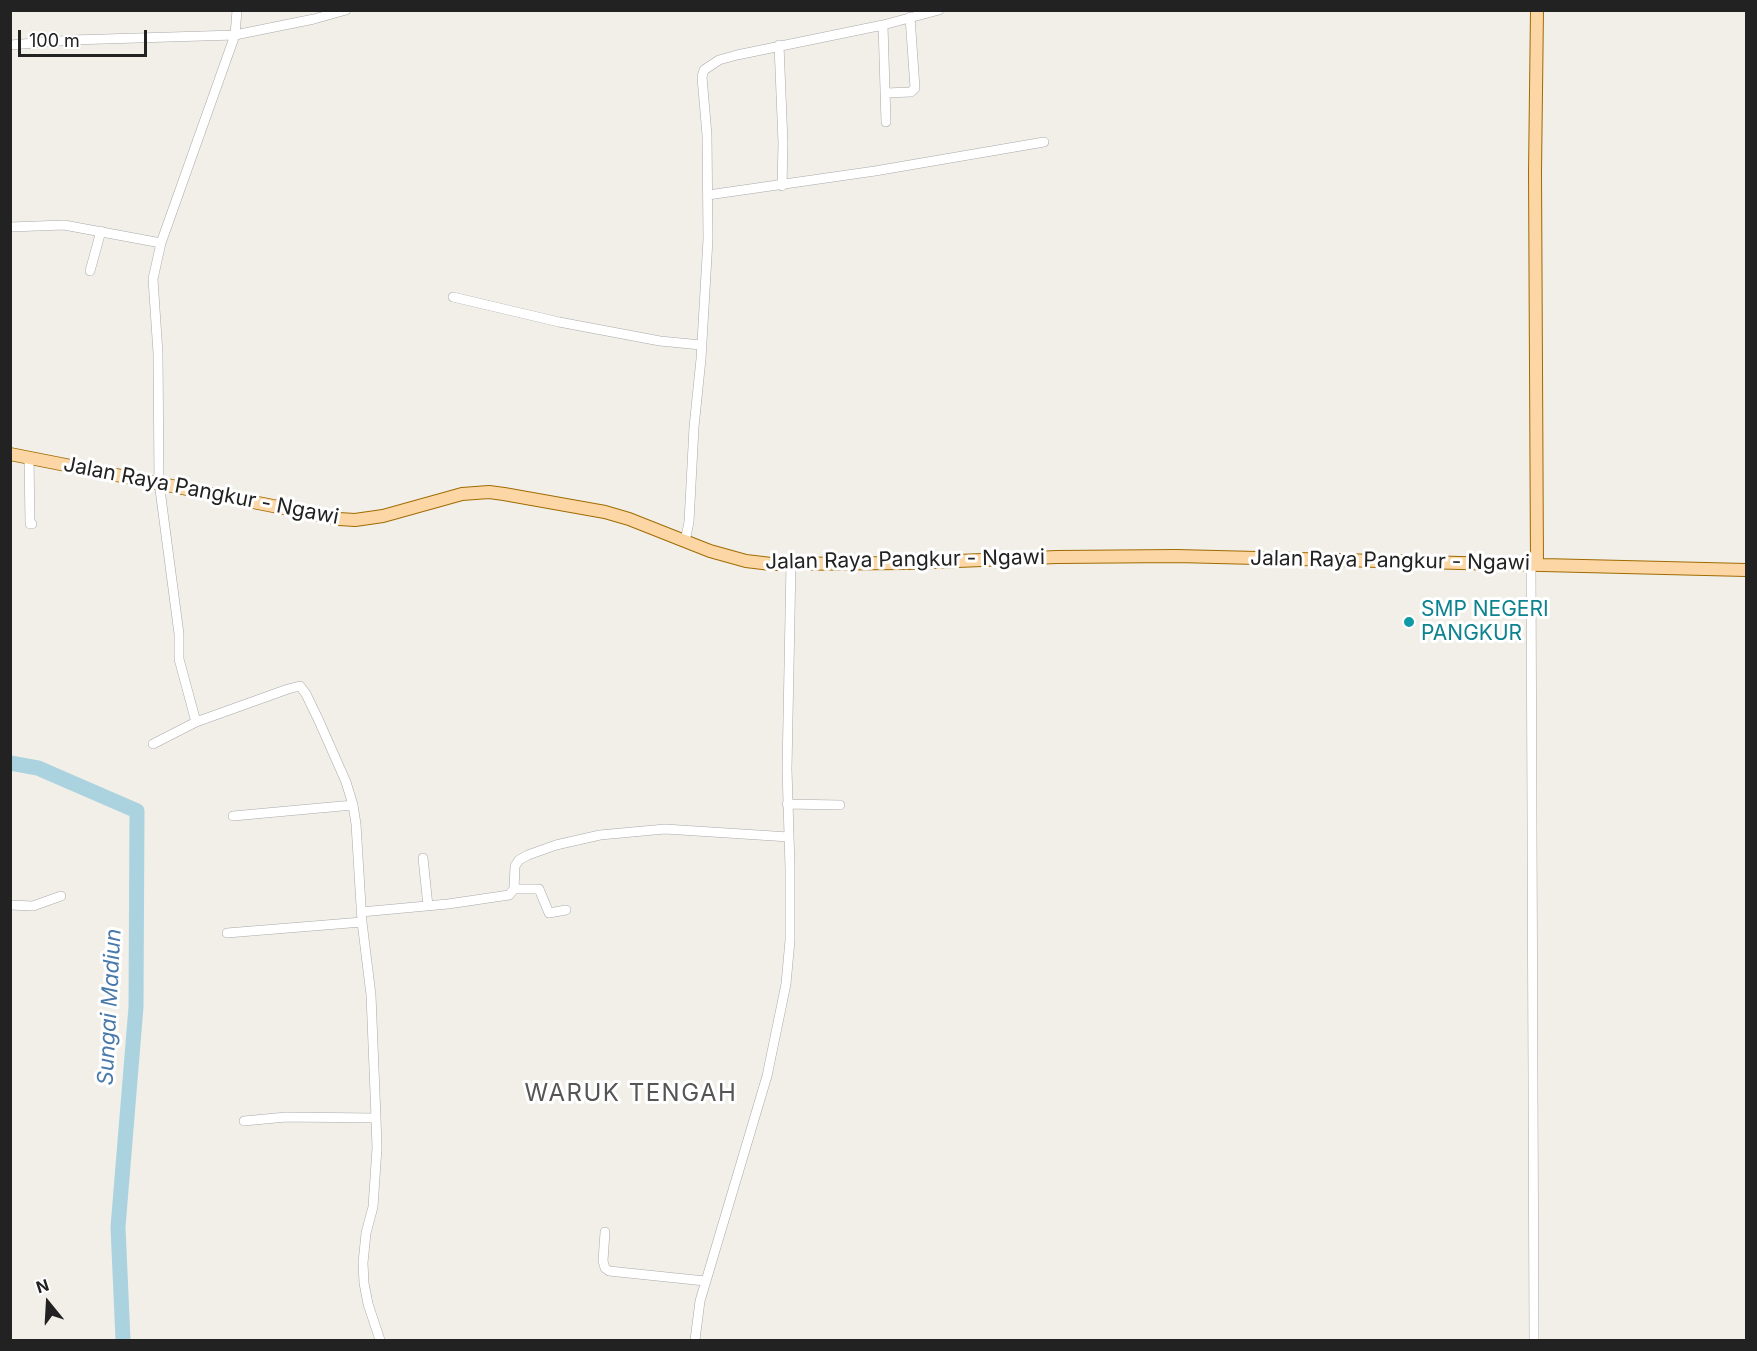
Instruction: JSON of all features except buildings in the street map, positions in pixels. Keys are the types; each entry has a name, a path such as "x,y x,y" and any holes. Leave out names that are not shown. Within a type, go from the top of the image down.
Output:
{"main road":[{"path":"1534,564 1537,10"},
{"name":"Jalan Raya Pangkur - Ngawi","path":"10,454 339,519 355,520 383,516 462,494 489,492 504,494 605,512 710,551 746,561 791,564 1111,556 1746,570"}],"street":[{"path":"196,722 179,659 179,634 159,482 158,352 152,291 161,243 235,34 237,10"},
{"path":"10,45 84,39 235,34 314,19 346,10"},
{"path":"685,541 689,522 708,249 707,135 702,77 704,70 719,60 779,45 883,25 939,10"},
{"path":"886,93 911,92 916,85 910,17"},
{"path":"883,25 886,122"},
{"path":"779,45 783,142 782,186"},
{"path":"708,195 782,186 1044,142"},
{"path":"10,227 53,224 161,243"},
{"path":"90,271 101,231"},
{"path":"453,297 559,322 660,341 701,345"},
{"path":"29,458 30,524 32,524"},
{"path":"695,1341 705,1281 767,1076 786,984 790,939 787,804 791,564"},
{"path":"1534,564 1534,1341"},
{"path":"153,744 196,722 300,686 319,721 346,782 356,824 361,917 371,996 376,1118 373,1207 366,1233 363,1263 368,1304 380,1341"},
{"path":"787,804 840,805"},
{"path":"234,816 353,805"},
{"path":"227,933 361,917 509,895 514,889 515,866 519,860 542,849 593,836 665,829 789,837"},
{"path":"423,858 428,906"},
{"path":"514,889 539,889 549,913 566,910"},
{"path":"10,905 27,907 39,905 61,896"},
{"path":"244,1121 286,1118 376,1118"},
{"path":"605,1232 603,1261 605,1268 609,1271 705,1281"}],"waterway":[{"name":"Sungai Madiun","path":"10,763 38,768 137,811 136,1007 118,1227 123,1340"}],"place":[{"name":"SMP NEGERI PANGKUR","path":"1409,622"}],"district":[{"name":"WARUK TENGAH","path":"631,1094"}]}
